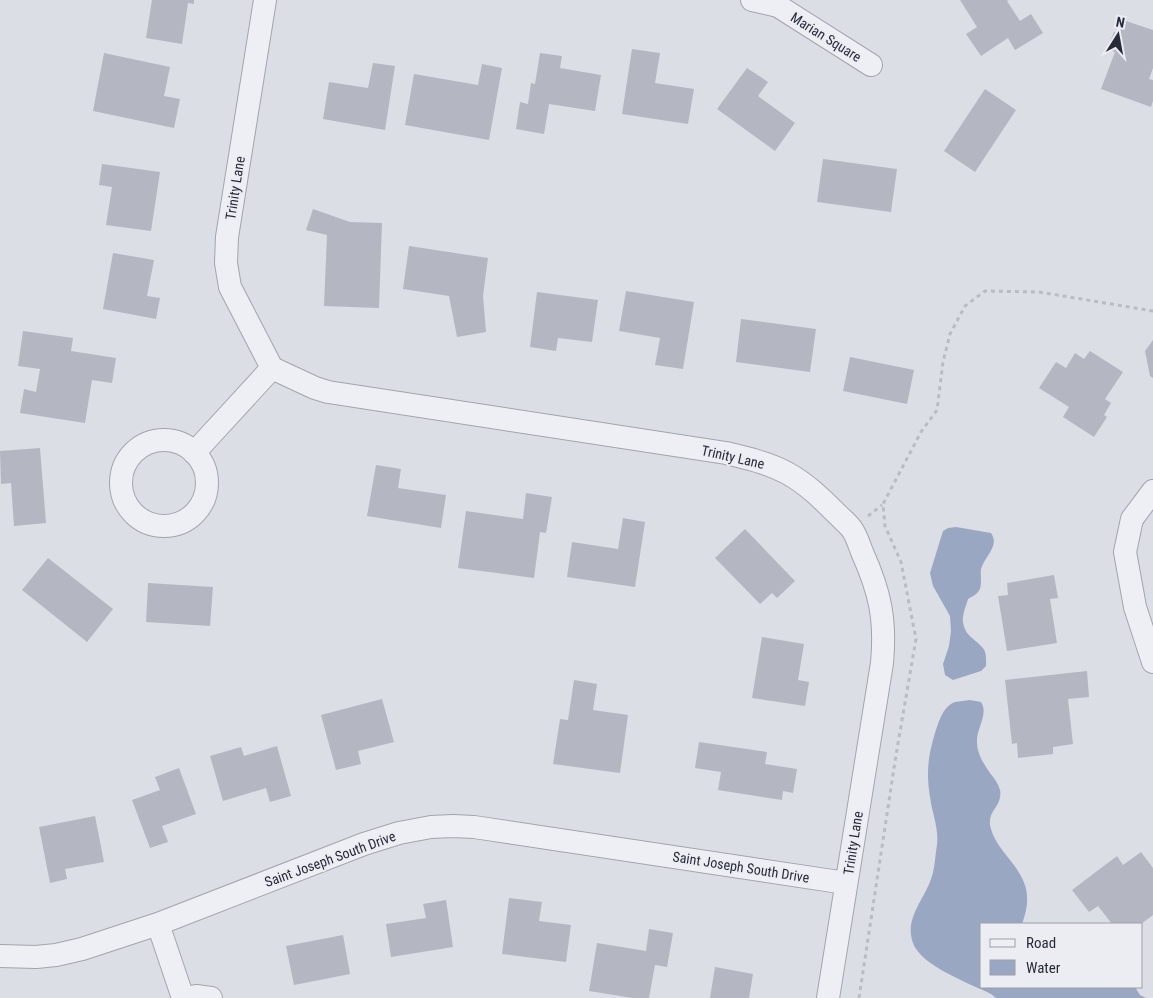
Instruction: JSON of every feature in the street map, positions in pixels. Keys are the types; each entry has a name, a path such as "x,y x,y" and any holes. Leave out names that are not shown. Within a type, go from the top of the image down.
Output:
{"street":[{"name":"Trinity Lane","path":"265,0 227,237 226,263 230,287 272,368 328,392 717,452 759,461 787,473 808,487 820,496 852,529 873,575 879,595 884,643 828,998"},
{"name":"Marian Square","path":"752,0 778,6 872,65"},
{"path":"194,453 272,368"},
{"path":"1153,491 1132,519 1125,552 1135,607 1153,662"},
{"name":"Saint Joseph South Drive","path":"0,956 56,955 82,950 158,924 364,844 399,833 431,827 474,827 846,883"},
{"path":"158,924 184,998 196,996 211,998"}],"path":[{"path":"859,998 916,639 901,562 885,526 883,504 921,432 937,410 943,362 950,334 965,306 985,291 1039,292 1153,311"}],"water":[{"path":"956,527 991,533 994,542 981,569 980,590 968,599 963,619 964,627 968,634 985,651 986,666 981,671 953,680 945,675 943,664 949,646 950,616 933,586 930,573 943,531"},
{"path":"970,700 981,702 983,707 983,717 977,737 978,751 1000,790 999,800 991,815 990,825 998,844 1023,879 1027,895 1022,923 980,923 980,988 1136,988 1140,995 1146,998 996,998 935,966 918,951 913,943 911,926 932,875 937,845 937,833 928,780 928,765 940,720 947,707 955,702"}],"building":[{"path":"152,0 194,0 194,4 188,3 182,44 146,38"},
{"path":"960,0 1009,0 1007,1 1020,21 1031,14 1043,33 1015,50 1008,38 981,56 966,34 977,27"},
{"path":"1123,20 1153,30 1153,68 1149,79 1153,80 1153,101 1151,107 1101,89 1115,52 1107,49 1114,32 1118,33"},
{"path":"632,49 660,53 655,83 694,89 688,124 622,114"},
{"path":"104,53 170,67 164,96 180,99 174,128 93,111"},
{"path":"540,53 562,56 560,68 601,75 595,111 549,104 544,134 516,129 520,102 528,104 531,83 535,84"},
{"path":"373,63 395,66 385,130 323,119 329,82 368,88"},
{"path":"482,64 502,68 489,140 405,125 414,74 478,85"},
{"path":"747,68 768,82 758,96 795,123 775,151 717,109"},
{"path":"985,89 1016,110 975,172 944,151"},
{"path":"823,159 897,169 891,212 817,202"},
{"path":"102,164 160,172 151,231 106,225 112,187 99,185"},
{"path":"313,209 350,222 382,223 379,308 324,306 327,235 306,230"},
{"path":"409,246 488,258 483,296 486,332 457,337 449,296 403,289"},
{"path":"113,253 154,260 147,296 160,298 156,319 103,309"},
{"path":"626,291 694,302 683,369 655,365 660,338 619,331"},
{"path":"537,292 598,300 592,342 558,338 556,351 530,347"},
{"path":"741,319 816,329 810,372 736,362"},
{"path":"23,331 73,338 71,351 116,358 112,383 92,380 85,423 20,413 24,389 36,392 40,369 18,366"},
{"path":"1153,340 1153,378 1150,376 1145,351"},
{"path":"1090,351 1123,372 1105,399 1111,403 1104,415 1107,417 1094,437 1063,417 1069,407 1039,388 1056,362 1066,368 1075,353 1084,359"},
{"path":"850,357 914,370 907,404 843,391"},
{"path":"40,448 46,523 14,526 11,483 1,484 0,451"},
{"path":"376,465 401,469 398,488 446,495 441,528 367,516"},
{"path":"526,493 552,497 546,533 540,532 534,578 458,568 466,511 523,519"},
{"path":"623,518 645,522 635,587 567,577 572,542 618,549"},
{"path":"745,529 795,581 777,598 772,593 760,604 715,558"},
{"path":"48,558 113,609 87,642 22,590"},
{"path":"1054,575 1058,598 1050,599 1057,643 1007,651 998,596 1008,595 1007,583"},
{"path":"148,583 213,587 210,626 146,622"},
{"path":"762,637 804,644 798,680 809,682 805,706 752,698"},
{"path":"1087,671 1089,697 1068,699 1073,744 1053,747 1053,754 1018,758 1017,743 1012,744 1005,680"},
{"path":"574,680 597,684 593,710 628,715 620,773 553,764 560,719 568,720"},
{"path":"382,699 394,742 358,751 361,764 336,770 321,715"},
{"path":"699,742 767,752 765,764 797,769 793,793 783,791 782,800 718,790 721,772 695,768"},
{"path":"277,746 291,796 270,802 266,788 223,801 210,756 241,747 244,756"},
{"path":"179,768 196,814 162,826 168,842 150,848 132,800 160,790 155,777"},
{"path":"95,816 104,862 65,869 67,879 50,883 39,827"},
{"path":"1141,852 1153,868 1153,915 1142,923 1111,923 1098,906 1089,912 1072,890 1117,856 1123,865"},
{"path":"509,898 542,902 539,921 571,925 566,962 502,954"},
{"path":"446,900 453,947 391,957 386,924 426,918 423,904"},
{"path":"649,929 673,933 667,967 655,965 649,998 633,998 589,991 597,943 646,951"},
{"path":"343,935 350,974 294,985 286,946"},
{"path":"715,967 753,974 749,998 710,998"}]}
